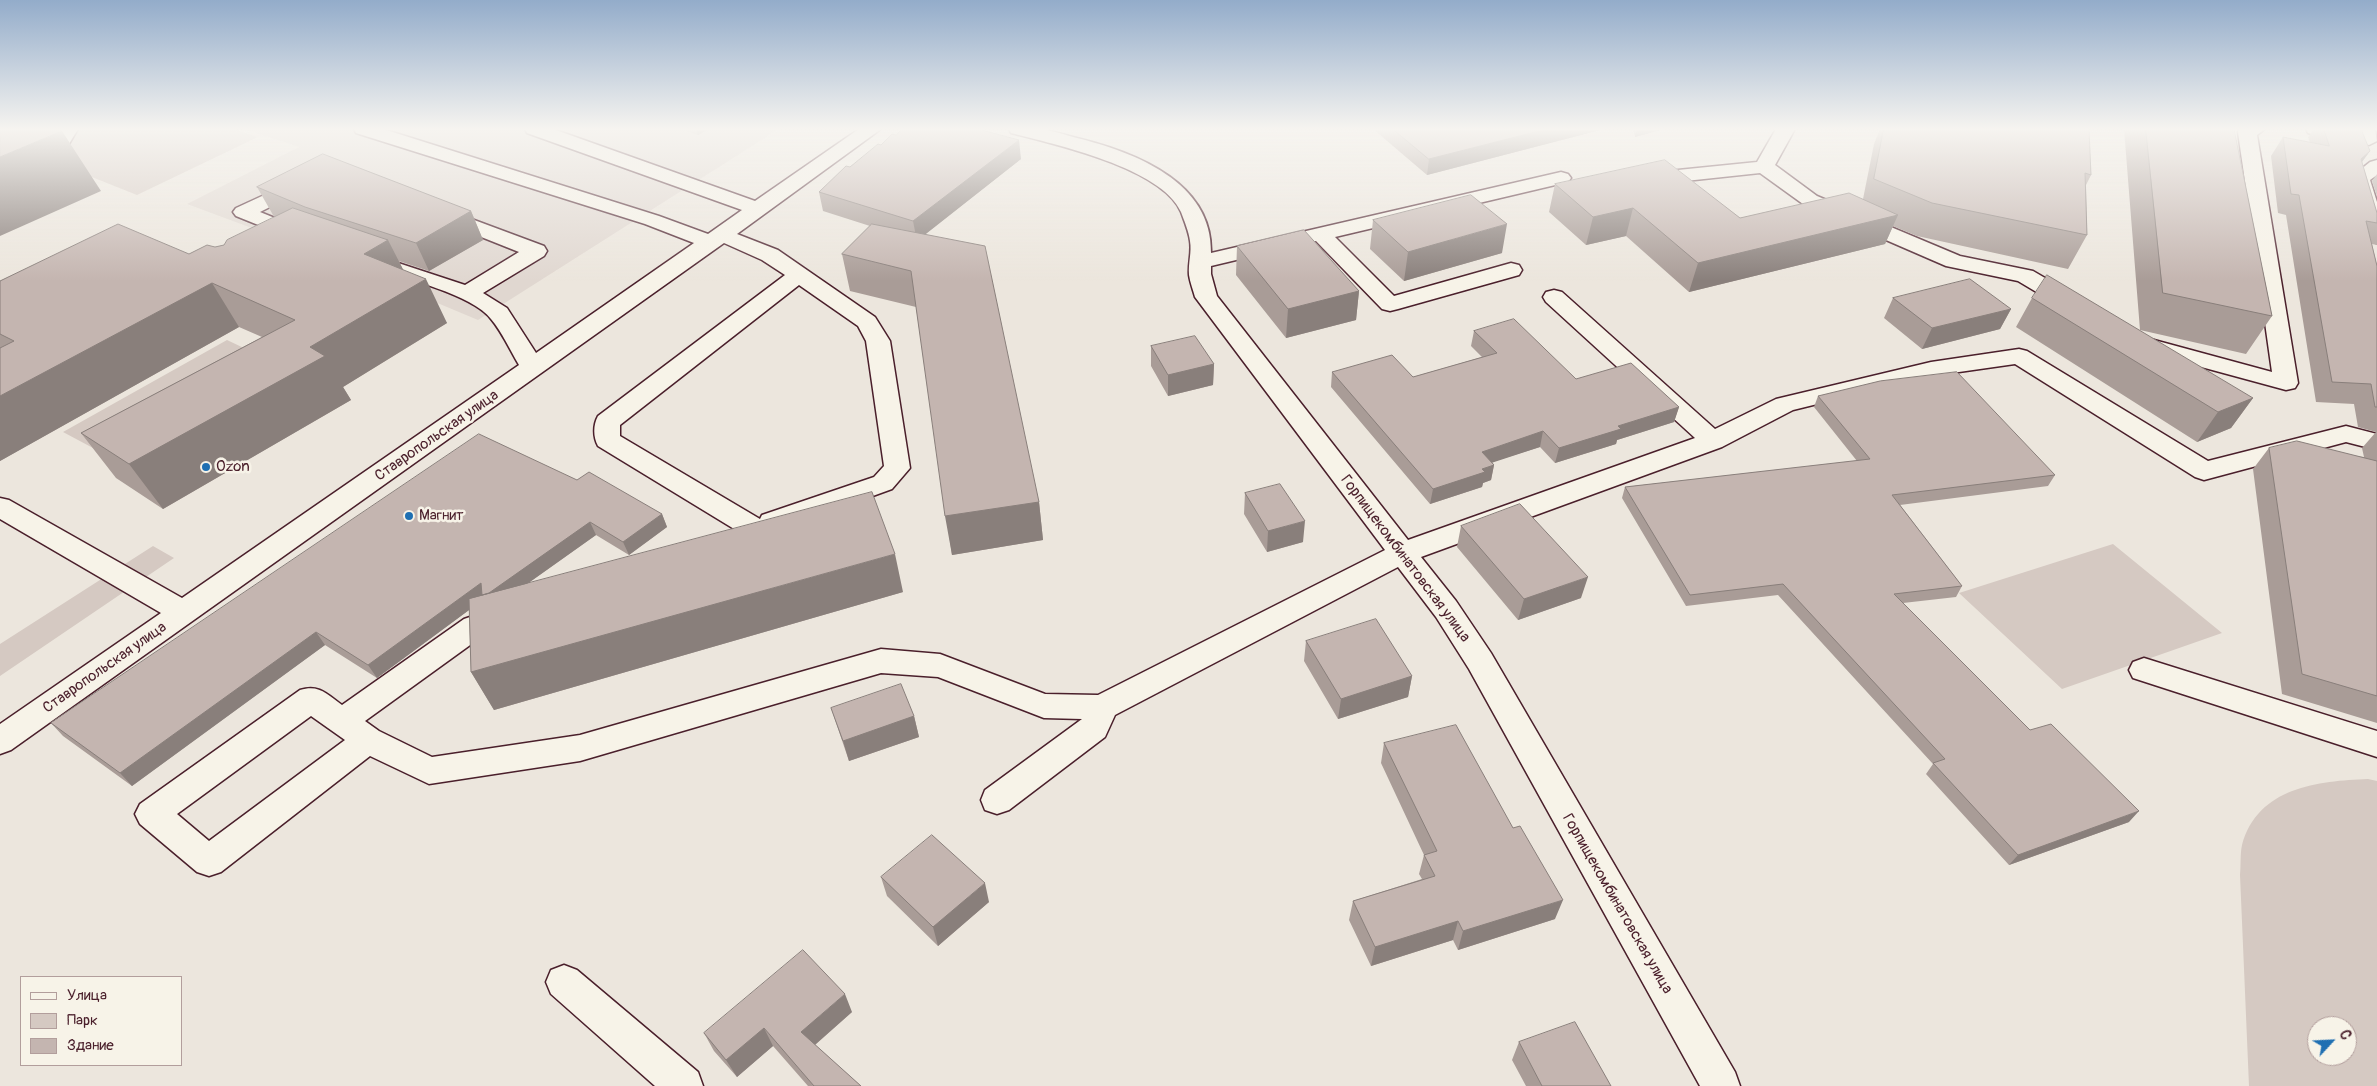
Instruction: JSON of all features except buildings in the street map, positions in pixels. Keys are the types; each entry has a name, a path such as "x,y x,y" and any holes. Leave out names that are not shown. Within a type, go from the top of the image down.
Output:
{"street":[{"path":"0,185 13,180"},
{"path":"309,180 243,212 322,244"},
{"path":"524,180 770,255 867,322 878,340 897,468 883,483 726,538"},
{"path":"676,180 758,209"},
{"name":"Ставропольская улица","path":"0,741 800,180"},
{"name":"Горпищекомбинатовская улица","path":"1162,180 1190,208 1201,240 1200,274 1206,297 1446,609 1480,661 1721,1086"},
{"path":"1200,262 1555,180"},
{"path":"1631,181 1643,180"},
{"path":"1783,180 1810,200 1954,261 2025,276 2092,315"},
{"path":"2125,334 2142,344 2286,383 2254,180"},
{"path":"2360,180 2377,237"},
{"path":"1524,188 1582,185"},
{"path":"428,209 536,251 467,293"},
{"path":"1321,235 1390,304 1511,270"},
{"path":"367,259 467,293 499,314 533,368"},
{"path":"754,528 607,440 607,422 799,275"},
{"path":"1554,297 1713,441"},
{"path":"368,740 209,861 152,814 311,699 368,740 429,771 580,748 881,661 940,666 1044,706 1102,706 1402,552 1713,441 1785,404 1931,369 2019,356 2204,471 2346,434 2377,442"},
{"path":"0,506 184,612"},
{"path":"342,721 474,627 530,607"},
{"path":"2144,670 2377,744"},
{"path":"997,800 1094,728 1102,706"},
{"path":"564,982 684,1086"}],"shaded area":[{"path":"235,180 699,180 478,320 311,250 187,204"}],"green space":[{"path":"98,180 169,180 137,195"},
{"path":"227,340 286,368 123,464 63,432"},
{"path":"2113,544 2222,633 2062,689 1959,593"},
{"path":"153,546 174,558 0,676 0,644"},
{"path":"2368,779 2377,781 2377,1086 2249,1086 2240,875 2242,845 2250,826 2261,810 2276,799 2310,785"}],"place":[{"name":"Ozon","path":"206,467"},
{"name":"Магнит","path":"409,516"}]}
